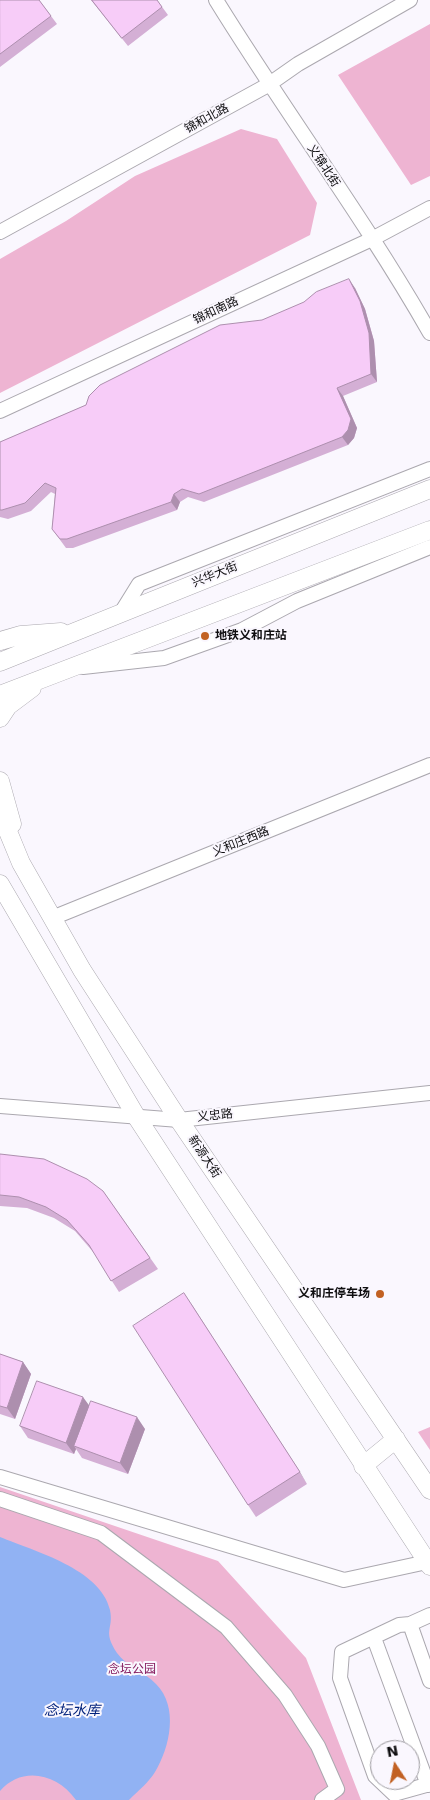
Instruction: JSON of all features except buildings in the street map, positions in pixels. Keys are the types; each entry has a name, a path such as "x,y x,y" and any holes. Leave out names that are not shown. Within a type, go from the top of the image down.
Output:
{"main road":[{"name":"兴华大街","path":"0,662 430,489"},
{"path":"0,695 430,530"},
{"path":"0,641 21,635 79,631"},
{"path":"0,718 8,706 45,677"},
{"path":"0,781 5,792 21,863"},
{"name":"新源大街","path":"0,812 21,863 52,918 179,1120 430,1490"},
{"path":"0,884 136,1116 362,1466 429,1564"},
{"path":"362,1466 396,1439"}],"street":[{"name":"义锦北街","path":"216,0 268,85 372,239 430,333"},
{"name":"锦和北路","path":"0,232 268,85 298,64 410,0"},
{"name":"锦和南路","path":"0,411 372,239 430,208"},
{"path":"121,613 139,584 430,468"},
{"path":"65,669 164,658 242,630 297,601 430,547"},
{"name":"义和庄西路","path":"52,918 430,765"},
{"name":"义忠路","path":"0,1106 179,1120 430,1093"},
{"path":"0,1477 344,1580 429,1564"},
{"path":"0,1498 101,1533 226,1627 285,1695 318,1746 337,1790 322,1800"},
{"path":"374,1638 429,1784 394,1794 375,1776 340,1678 342,1652 399,1625 410,1624 430,1615"},
{"path":"410,1624 430,1681"}],"green space":[{"path":"430,24 430,176 411,185 338,75"},
{"path":"241,129 277,139 317,203 310,235 0,393 0,259 66,221 135,176"},
{"path":"430,1427 430,1450 418,1432"},
{"name":"念坛公园","path":"0,1487 218,1561 306,1658 361,1800 0,1800"}],"water":[{"name":"念坛水库","path":"0,1537 64,1563 94,1583 104,1596 110,1610 109,1635 117,1653 125,1662 152,1680 163,1693 170,1715 170,1727 165,1751 153,1776 129,1800 76,1800 60,1784 40,1776 19,1778 9,1783 0,1791"}],"place":[{"name":"地铁义和庄站","path":"205,636"},
{"name":"义和庄停车场","path":"380,1294"}]}
